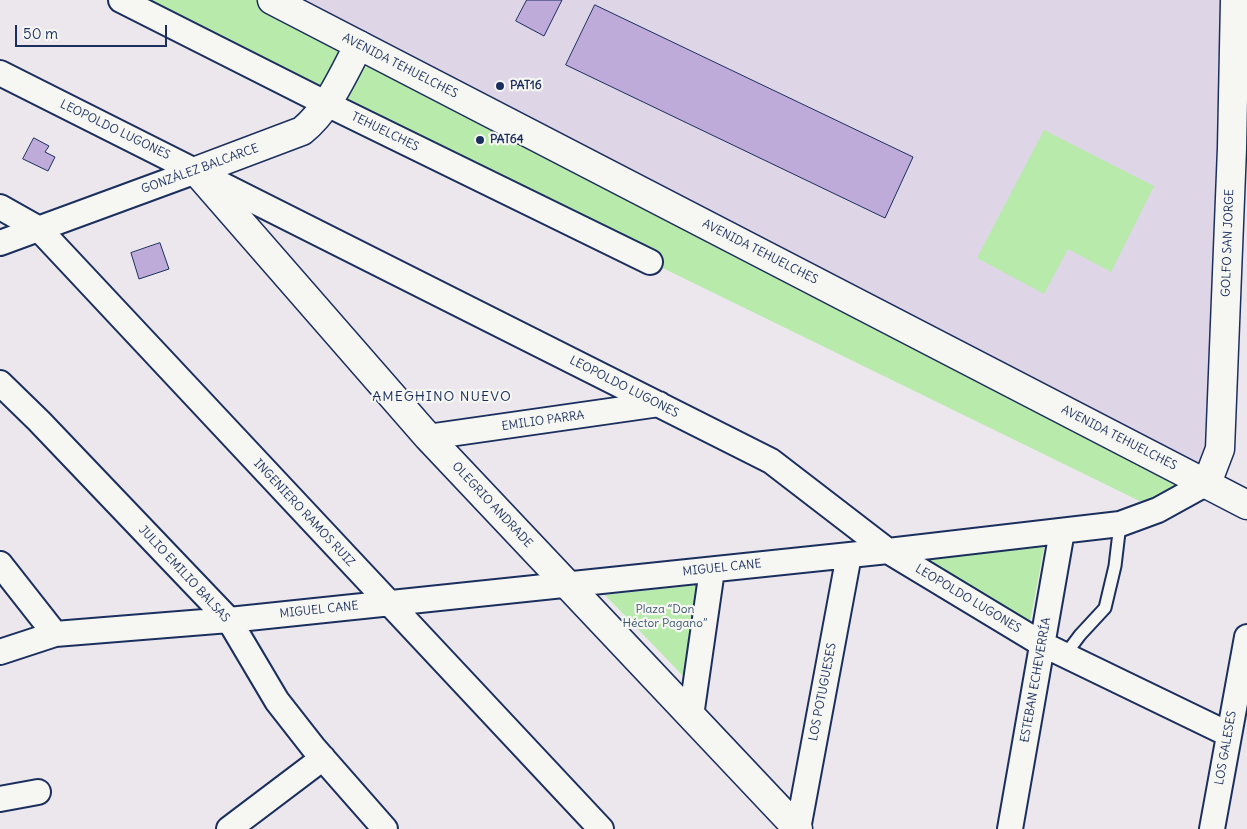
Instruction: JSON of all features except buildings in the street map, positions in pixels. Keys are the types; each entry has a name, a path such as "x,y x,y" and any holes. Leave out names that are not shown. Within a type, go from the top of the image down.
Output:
{"main road":[{"name":"AVENIDA TEHUELCHES","path":"272,0 1247,505"},
{"name":"GOLFO SAN JORGE","path":"1207,483 1220,449 1240,148 1239,16"},
{"name":"GONZÁLEZ BALCARCE","path":"196,170 302,131 316,120 327,104 359,45"},
{"name":"OLEGRIO ANDRADE","path":"196,170 428,437 798,829"}],"street":[{"name":"TEHUELCHES","path":"121,0 327,104 650,262"},
{"name":"LEOPOLDO LUGONES","path":"0,73 771,461 888,551 1042,644 1228,734"},
{"name":"GONZÁLEZ BALCARCE","path":"0,243 196,170"},
{"name":"INGENIERO RAMOS RUIZ","path":"0,207 39,229 601,829"},
{"name":"JULIO EMILIO BALSAS","path":"0,383 39,421 228,620 277,701 323,758 385,829"},
{"name":"EMILIO PARRA","path":"428,437 659,404"},
{"name":"MIGUEL CANE","path":"0,652 55,634 228,620 567,585 1120,524 1158,510 1207,483"},
{"name":"ESTEBAN ECHEVERRÍA","path":"1010,829 1062,530"},
{"name":"LOS POTUGUESES","path":"798,829 849,555"},
{"path":"0,564 55,634"},
{"path":"692,716 712,570"},
{"name":"LOS GALESES","path":"1212,829 1247,637"},
{"path":"229,829 323,758"},
{"path":"0,799 38,792"}],"lane":[{"path":"1065,655 1080,635 1105,608 1115,566 1120,524"}],"shaded area":[{"path":"272,0 1235,0 1207,483"}],"green space":[{"path":"120,0 272,0 1207,483 1158,510 327,104"},
{"path":"1044,130 1154,186 1111,272 1068,249 1044,294 977,258"},
{"path":"1045,543 1028,632 916,558"},
{"name":"Plaza “Don Héctor Pagano”","path":"697,585 686,679 605,595"}],"place":[{"name":"PAT16","path":"500,86"},
{"name":"PAT64","path":"480,140"}],"district":[{"name":"AMEGHINO NUEVO","path":"442,397"}]}
